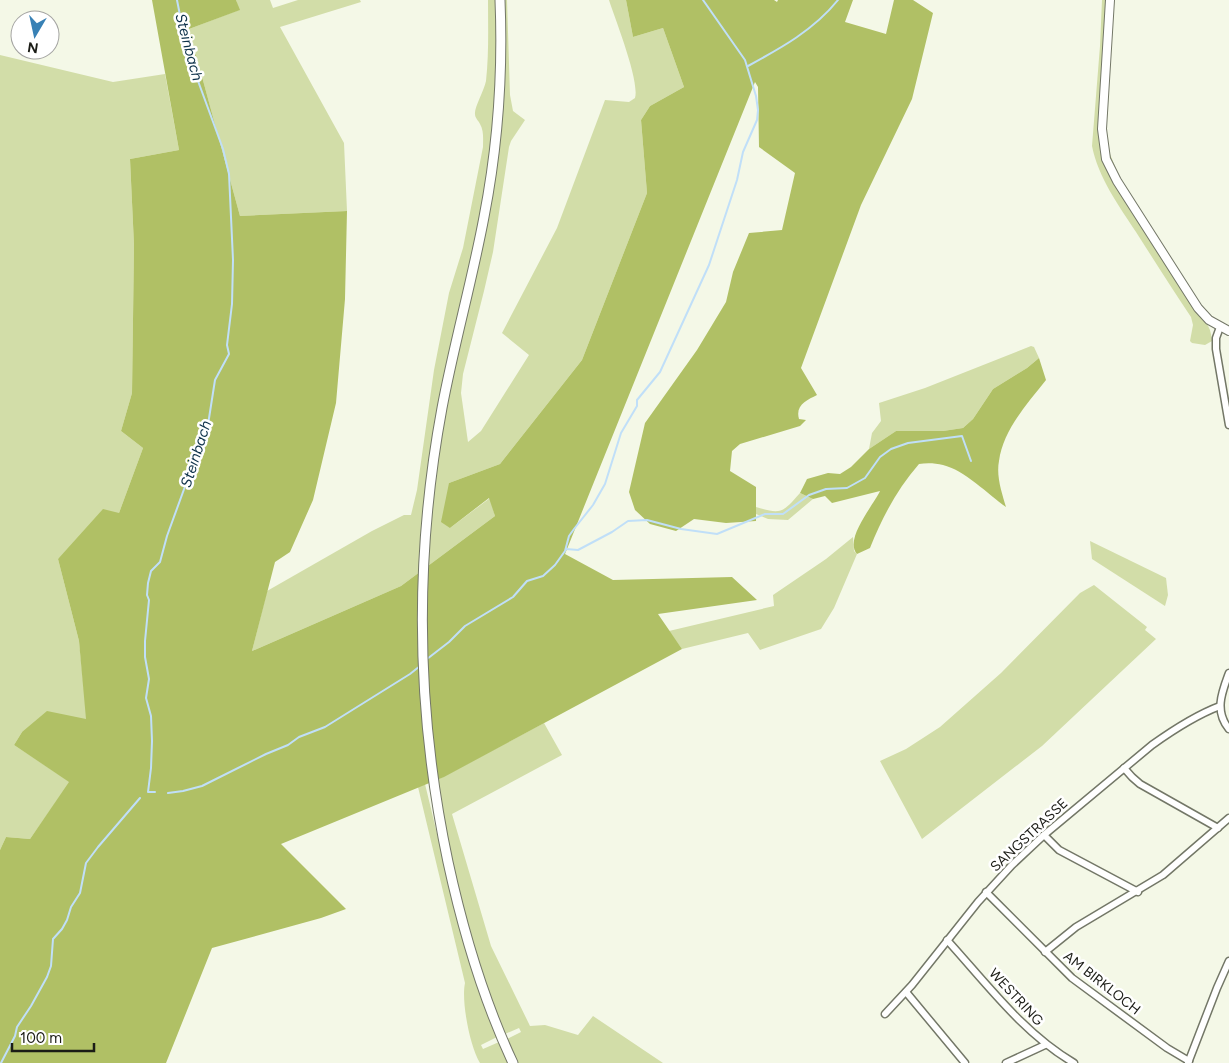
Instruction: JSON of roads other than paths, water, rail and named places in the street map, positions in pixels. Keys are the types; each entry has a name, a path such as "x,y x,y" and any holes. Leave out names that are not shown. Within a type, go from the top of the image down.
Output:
{"main road":[{"path":"500,0 500,93 494,159 484,218 442,408 429,493 423,569 422,641 426,716 435,793 454,888 482,988 513,1063"}],"street":[{"path":"1110,0 1102,129 1106,159 1117,181 1198,308 1209,320 1229,331"},
{"path":"1220,327 1216,338 1216,349 1229,425"},
{"path":"1229,673 1220,706 1221,716 1229,729"},
{"name":"SANGSTRASSE","path":"885,1014 906,992 986,892 1023,854 1163,737 1220,706"},
{"path":"1124,768 1140,784 1218,828"},
{"path":"1045,952 1076,927 1138,892 1172,869 1229,818"},
{"path":"1044,835 1059,850 1138,892"},
{"name":"AM BIRKLOCH","path":"986,892 1045,952 1082,985 1188,1062"},
{"name":"WESTRING","path":"947,940 1024,1026 1045,1045 1074,1063"},
{"path":"1188,1062 1229,961"},
{"path":"906,992 965,1063"},
{"path":"1006,1063 1045,1045"}],"waterway":[{"name":"Steinbach","path":"155,792 148,792 152,741 151,716 146,698 149,679 145,657 149,600 147,595 148,583 151,571 160,562 167,536 194,465 202,438 207,431 215,380 229,354 227,345 232,304 233,260 229,174 223,149 187,51 177,0"},
{"path":"427,659 449,642 465,626 513,597 527,581 543,576 555,565 565,551 569,536 593,505 605,484 621,433 637,406 637,400 660,372 709,265 737,180 743,152 757,120 758,110 756,96 745,60 703,0"},
{"path":"748,66 785,45 808,29 829,11 838,0"},
{"path":"566,549 578,550 628,521 647,520 681,529 717,534 765,514 783,514 809,495 826,489 847,488 865,478 880,457 891,449 908,443 962,436 971,461"},
{"path":"168,793 202,786 288,745 299,737 325,727 420,666"},
{"name":"Steinbach","path":"1,1063 15,1036 17,1027 47,977 51,966 53,939 62,929 71,907 80,893 86,863 140,798"}]}
